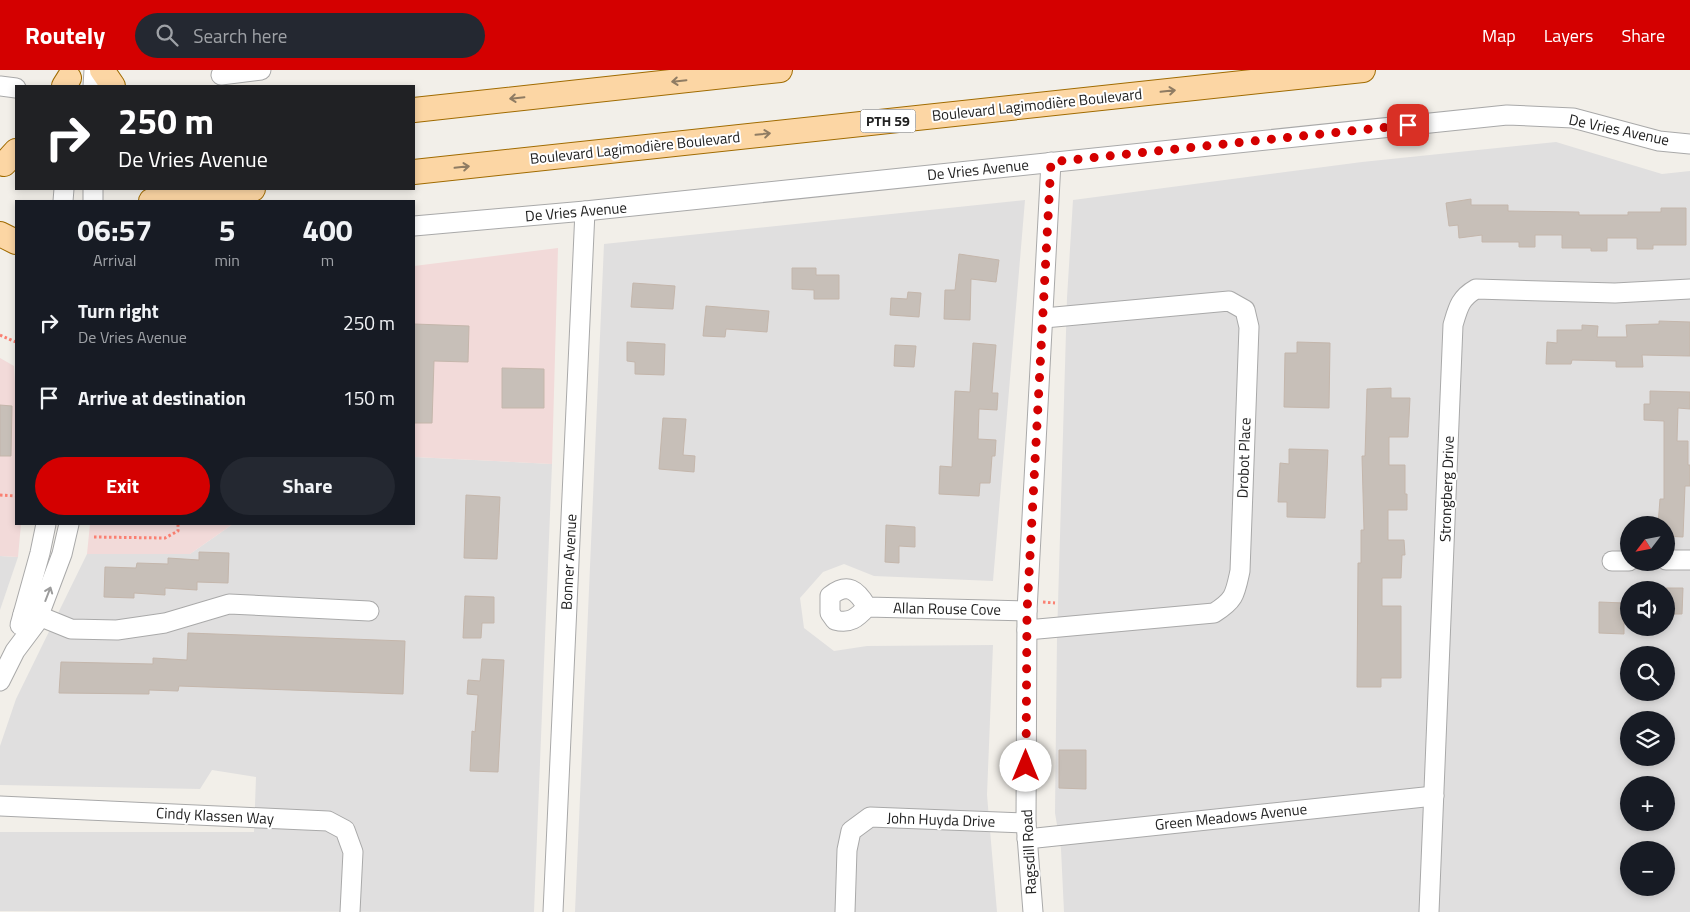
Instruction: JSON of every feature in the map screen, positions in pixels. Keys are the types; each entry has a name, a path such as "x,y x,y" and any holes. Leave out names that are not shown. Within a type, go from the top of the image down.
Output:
{"main road":[{"path":"102,70 112,85"},
{"path":"415,110 780,70"},
{"name":"Boulevard Lagimodière Boulevard","path":"415,172 1363,70"},
{"path":"161,200 246,190"},
{"path":"0,224 15,222"},
{"path":"0,234 15,242"}],"street":[{"path":"93,85 94,70"},
{"path":"221,75 261,70"},
{"path":"0,86 15,88"},
{"name":"De Vries Avenue","path":"415,226 585,211 1507,115 1573,118 1659,141 1690,144"},
{"name":"Ragsdill Road","path":"1033,912 1027,831 1027,621 1051,162"},
{"name":"Bonner Avenue","path":"553,912 585,211"},
{"name":"Strongberg Drive","path":"1429,912 1454,325 1459,304 1466,295 1476,289 1499,288 1615,293 1690,289"},
{"name":"Drobot Place","path":"1027,621 1214,613 1229,604 1236,591 1240,571 1249,327 1245,310 1229,301 1044,318"},
{"path":"0,681 15,651 36,623 31,615 46,525"},
{"path":"31,615 62,554 69,525"},
{"path":"1675,560 1690,560"},
{"path":"31,615 71,629 117,630 165,623 229,604 369,611"},
{"name":"Allan Rouse Cove","path":"867,607 1027,621"},
{"name":"Green Meadows Avenue","path":"1027,831 1434,796"},
{"name":"Cindy Klassen Way","path":"0,806 328,821 345,830 353,852 350,912"},
{"name":"John Huyda Drive","path":"845,912 847,850 851,831 870,817 1027,831"}],"path":[{"path":"0,335 15,342"},
{"path":"0,495 15,496"},
{"path":"94,537 165,538 178,531 178,525"}],"shaded area":[{"path":"1556,142 1662,174 1690,171 1690,912 1064,912 1061,849 1055,813 1057,638 1067,298 1073,200 1362,162"},
{"path":"1025,200 993,581 874,576 844,564 823,572 800,598 804,628 834,651 867,646 993,645 987,795 997,912 575,912 604,244"},
{"path":"558,248 552,464 415,457 415,266"},
{"path":"0,358 14,366 15,525 21,525 18,557 0,556"},
{"path":"415,457 552,464 534,912 0,911 0,832 254,832 256,777 212,770 200,789 0,785 0,746 16,699 87,554 190,554 232,525 415,525"},
{"path":"90,525 232,525 190,554 87,554"},
{"path":"0,556 18,557 0,610"}],"building":[{"path":"1471,199 1471,205 1508,205 1508,211 1579,212 1579,215 1628,215 1628,212 1661,212 1661,208 1686,208 1686,245 1653,245 1653,249 1637,249 1637,238 1607,238 1607,251 1591,251 1591,248 1562,248 1562,235 1535,235 1535,247 1519,247 1519,242 1482,242 1482,235 1459,238 1458,225 1449,226 1446,203"},
{"path":"959,254 999,260 996,282 971,279 970,320 944,319 945,290 955,290"},
{"path":"792,268 816,268 816,275 839,275 839,299 814,299 814,290 792,289"},
{"path":"633,283 675,286 673,309 631,307"},
{"path":"908,292 921,293 919,317 890,315 891,298 907,299"},
{"path":"706,306 769,311 767,332 726,329 725,337 703,336"},
{"path":"1659,321 1690,322 1690,356 1642,355 1643,367 1616,367 1616,361 1572,360 1571,364 1546,364 1547,342 1557,343 1557,330 1582,330 1582,325 1598,326 1597,337 1627,337 1626,325 1659,324"},
{"path":"415,324 469,326 468,362 434,361 432,423 415,423"},
{"path":"627,342 665,344 664,375 635,374 635,362 627,361"},
{"path":"1297,342 1330,343 1329,408 1284,407 1285,353 1297,353"},
{"path":"973,343 996,345 992,393 998,393 997,410 979,409 978,439 996,440 995,456 992,456 990,483 980,483 979,496 939,494 940,466 952,467 955,391 970,392"},
{"path":"895,345 916,346 914,367 894,366"},
{"path":"502,368 544,369 544,408 502,408"},
{"path":"1391,388 1391,398 1410,398 1408,437 1389,437 1389,465 1405,465 1407,510 1388,510 1388,540 1404,540 1405,555 1402,555 1401,578 1382,578 1382,606 1401,606 1401,678 1381,678 1381,687 1357,687 1358,563 1361,563 1361,530 1364,530 1362,456 1365,456 1367,389"},
{"path":"1650,391 1690,392 1690,409 1678,408 1677,441 1688,441 1688,465 1690,465 1690,486 1685,486 1683,537 1675,537 1675,516 1659,516 1660,499 1664,499 1664,421 1644,420 1644,404 1650,404"},
{"path":"0,405 12,406 11,456 0,456"},
{"path":"663,418 686,419 683,455 695,456 694,472 659,469"},
{"path":"1289,449 1328,450 1325,518 1287,517 1287,502 1278,502 1280,463 1289,464"},
{"path":"466,495 500,497 497,559 464,558"},
{"path":"886,525 915,527 915,547 899,546 899,563 885,562"},
{"path":"199,552 229,553 228,583 197,582 197,590 165,588 165,595 134,593 134,598 104,597 105,567 136,568 137,563 168,564 168,558 199,560"},
{"path":"1675,588 1683,588 1682,614 1675,614"},
{"path":"465,596 494,597 494,623 482,623 481,638 463,638"},
{"path":"1599,602 1620,603 1620,634 1599,633"},
{"path":"188,633 405,641 403,694 179,686 178,691 149,690 149,694 59,693 61,662 153,664 153,658 187,660"},
{"path":"482,659 504,660 498,772 470,771 472,731 475,732 478,695 467,694 468,680 480,681"},
{"path":"1059,750 1086,750 1086,789 1059,788"}],"route":[{"path":"1026,766 1027,612 1051,162 1408,125"}]}
